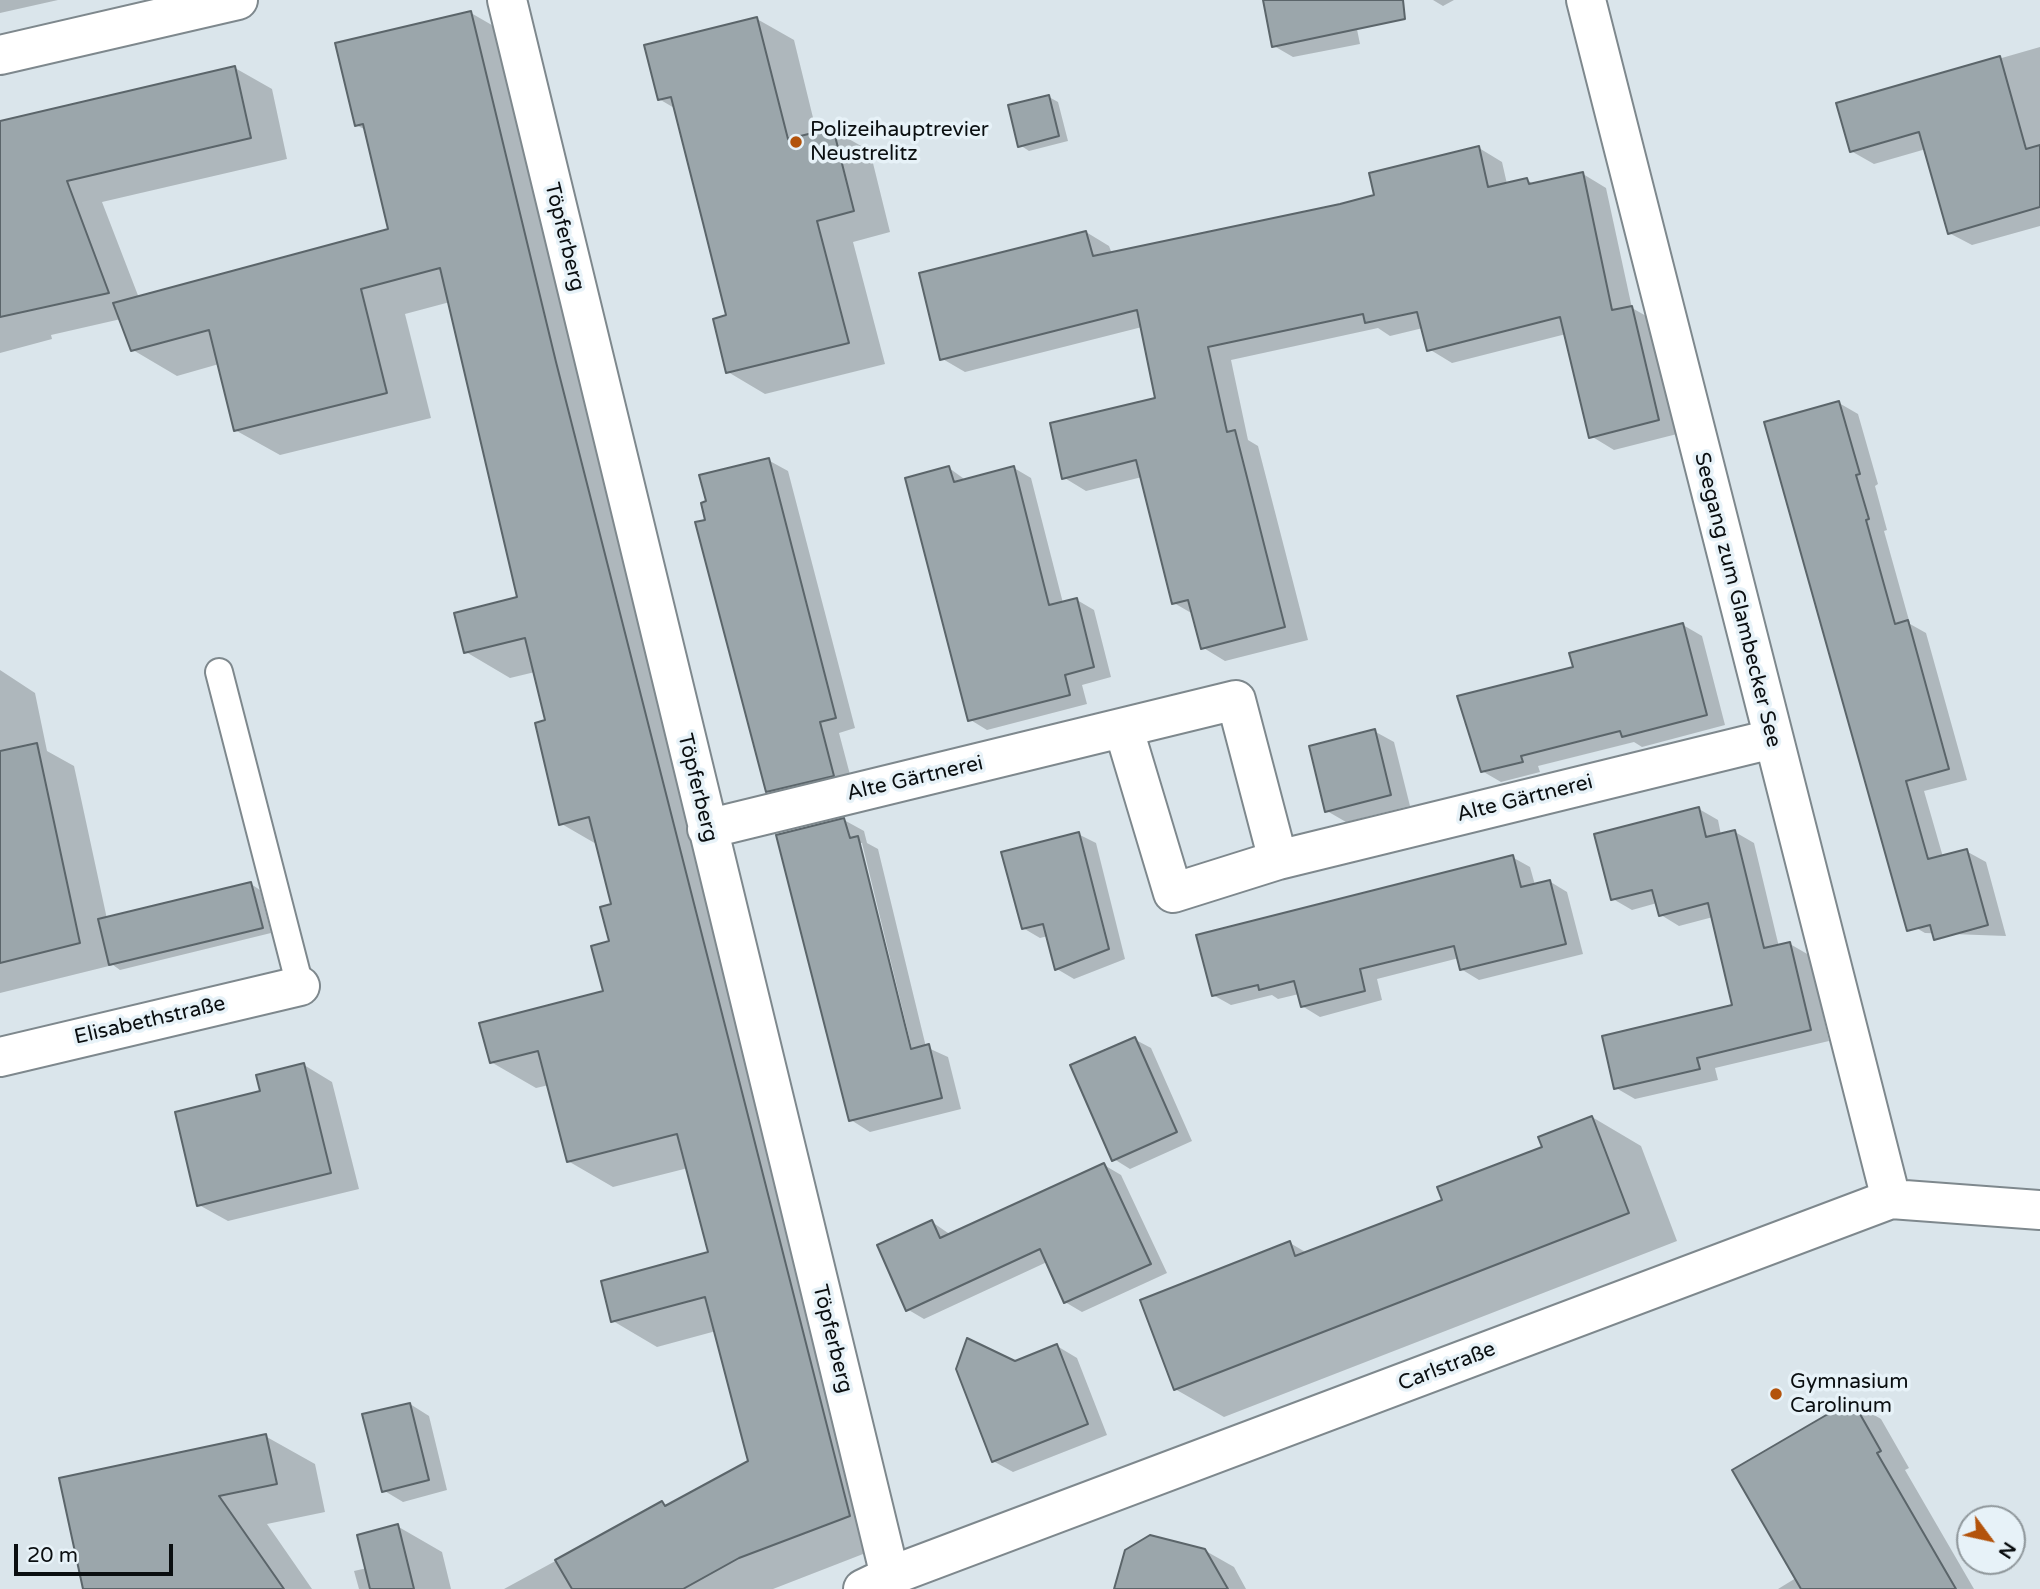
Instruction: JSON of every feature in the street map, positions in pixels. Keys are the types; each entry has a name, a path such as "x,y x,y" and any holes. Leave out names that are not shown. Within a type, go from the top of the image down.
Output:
{"street":[{"path":"0,55 185,6 238,0"},
{"name":"Töpferberg","path":"507,0 707,829 877,1582"},
{"name":"Seegang zum Glambecker See","path":"1586,0 1891,1199"},
{"name":"Alte Gärtnerei","path":"707,829 1236,701 1278,860"},
{"name":"Alte Gärtnerei","path":"1124,730 1173,893 1278,860 1772,739"},
{"name":"Elisabethstraße","path":"0,1057 300,986"},
{"name":"Carlstraße","path":"877,1582 1891,1199 2040,1210"}],"lane":[{"path":"219,673 300,986"}],"building":[{"path":"1263,0 1403,0 1405,19 1272,47"},
{"path":"471,11 556,362 850,1516 739,1558 683,1589 572,1589 555,1560 662,1501 665,1506 748,1461 705,1297 611,1322 601,1281 708,1252 677,1134 567,1162 538,1051 490,1063 479,1023 603,991 591,946 609,941 600,907 611,904 589,817 559,825 535,723 545,720 525,638 464,653 454,613 517,597 440,268 361,289 387,393 234,431 209,330 131,351 113,303 388,229 363,124 355,126 335,43"},
{"path":"757,17 788,139 833,128 854,211 817,221 849,343 726,373 713,319 726,315 703,223 671,97 658,100 644,45"},
{"path":"2000,56 2026,149 2040,145 2040,207 1948,234 1919,132 1850,152 1836,103"},
{"path":"235,66 251,138 67,181 109,293 0,317 0,121"},
{"path":"1049,95 1059,136 1018,147 1008,105"},
{"path":"1479,146 1488,187 1527,178 1529,184 1583,172 1612,310 1632,306 1659,420 1589,438 1560,317 1427,351 1417,312 1365,323 1363,314 1208,347 1227,432 1235,430 1285,627 1201,649 1188,600 1172,604 1136,460 1062,479 1050,423 1155,398 1137,310 940,360 919,273 1086,231 1093,256 1340,204 1374,195 1369,173"},
{"path":"1839,401 1860,474 1856,475 1869,519 1866,520 1895,624 1908,620 1949,769 1906,781 1928,859 1967,849 1988,925 1934,940 1930,925 1907,931 1764,422"},
{"path":"769,458 836,718 820,722 834,776 766,792 695,522 705,520 701,503 706,501 699,475"},
{"path":"949,466 954,482 1014,466 1049,605 1077,598 1094,667 1065,675 1070,695 968,721 905,478"},
{"path":"1683,623 1707,715 1622,737 1620,731 1521,756 1523,762 1481,772 1457,696 1573,667 1569,653"},
{"path":"1375,729 1391,795 1325,812 1309,746"},
{"path":"37,743 80,943 0,963 0,751"},
{"path":"1699,807 1706,837 1735,830 1764,948 1790,942 1811,1030 1697,1058 1700,1069 1614,1089 1602,1036 1732,1005 1708,903 1659,916 1652,890 1611,900 1594,834"},
{"path":"844,818 850,838 858,836 911,1049 929,1044 942,1098 849,1121 776,835"},
{"path":"1079,832 1109,949 1055,970 1043,924 1022,929 1001,852"},
{"path":"1513,855 1521,887 1550,880 1566,944 1460,970 1454,946 1360,969 1365,991 1301,1007 1294,981 1259,990 1258,985 1212,996 1196,935"},
{"path":"251,882 263,928 109,965 98,919"},
{"path":"1135,1037 1177,1132 1112,1161 1070,1065"},
{"path":"304,1063 331,1173 197,1206 175,1112 260,1091 256,1075"},
{"path":"1592,1116 1629,1213 1174,1390 1140,1300 1290,1241 1295,1256 1442,1200 1437,1187 1542,1147 1538,1137"},
{"path":"1104,1163 1151,1264 1064,1303 1040,1249 906,1311 877,1245 932,1220 940,1238"},
{"path":"967,1338 1015,1361 1057,1344 1088,1424 992,1462 956,1369"},
{"path":"1852,1400 1881,1451 1877,1453 1956,1589 1801,1589 1732,1470"},
{"path":"410,1403 429,1480 382,1492 362,1414"},
{"path":"266,1434 277,1484 219,1496 284,1589 83,1589 59,1478"},
{"path":"398,1524 414,1589 370,1589 357,1535"},
{"path":"1150,1535 1205,1549 1228,1589 1114,1589 1125,1550"}],"place":[{"name":"Polizeihauptrevier Neustrelitz","path":"796,142"},
{"name":"Gymnasium Carolinum","path":"1776,1394"}]}
